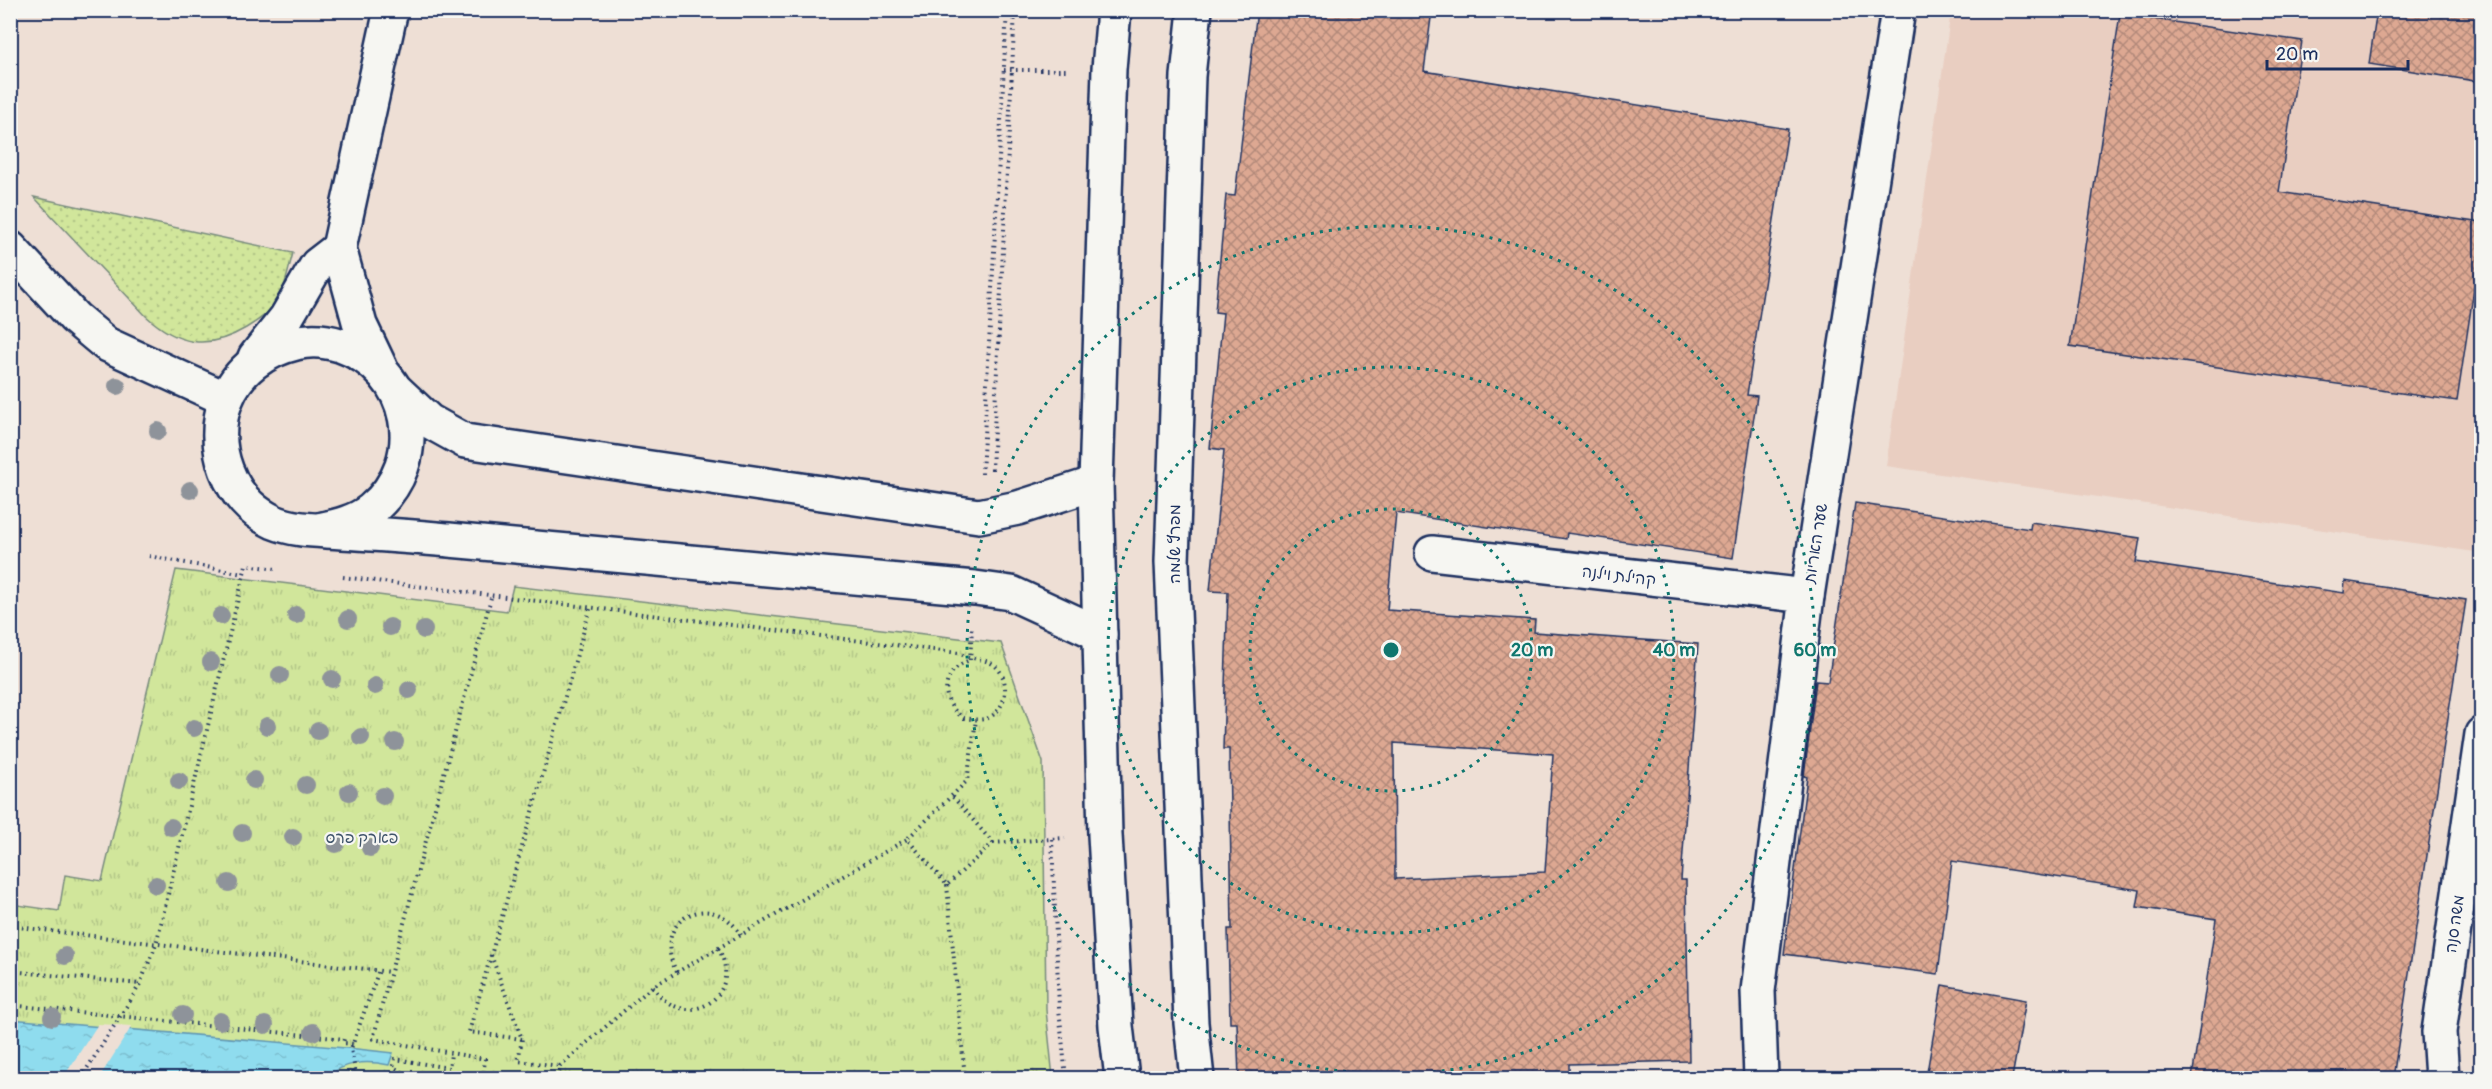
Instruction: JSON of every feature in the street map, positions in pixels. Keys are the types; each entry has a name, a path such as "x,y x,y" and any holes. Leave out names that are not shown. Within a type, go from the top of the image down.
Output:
{"street":[{"path":"319,530 345,525 369,512 388,494 402,470 408,444 406,417 360,325 339,248 391,10"},
{"path":"1114,10 1108,69 1095,483 1106,835 1116,1026 1122,1078"},
{"name":"מפרץ שלמה","path":"1195,10 1188,76 1172,562 1191,1023 1197,1078"},
{"name":"שער האריות","path":"1761,1078 1758,991 1807,596 1898,10"},
{"path":"10,248 75,318 106,344 226,399"},
{"path":"339,248 317,265 286,318 226,399 220,423 220,446 225,469 237,490 252,508 273,521 295,529 975,588 1011,593 1100,634"},
{"path":"248,367 272,350 300,341 330,342 357,351 429,421 465,441 979,516 1018,508 1095,483"},
{"name":"קהילת וילנה","path":"1432,553 1807,596"},
{"name":"משה סנה","path":"2442,1078 2439,1032 2481,734"}],"path":[{"path":"979,516 1007,10"},
{"path":"979,516 991,492 1015,10"},
{"path":"1004,70 1108,69"},
{"path":"149,556 243,574"},
{"path":"81,1078 140,984 156,945 246,565 281,569"},
{"path":"340,576 492,594 590,609 959,653 970,660"},
{"path":"483,1078 485,1059 373,1039 492,594"},
{"path":"522,1039 469,1032 590,609"},
{"path":"970,660 982,660 994,665 1002,675 1005,687 1004,699 998,710 988,717 976,720 964,718 955,712 945,692 951,671 959,663 970,660"},
{"path":"558,1078 560,1066 653,986 907,839 967,781 976,720"},
{"path":"953,797 993,843"},
{"path":"947,885 993,843 1106,835"},
{"path":"907,839 947,885 965,1078"},
{"path":"1052,839 1059,1008 1066,1078"},
{"path":"677,972 670,961 668,948 677,924 687,915 712,911 729,919 741,935"},
{"path":"10,926 390,972"},
{"path":"653,986 660,997 682,1009 708,1005 718,996 727,972 718,948"},
{"path":"491,956 522,1039 518,1060 560,1066"},
{"path":"349,1078 356,1076 352,1063 352,1047 379,970"},
{"path":"10,971 140,984"},
{"path":"10,1005 344,1039 344,1043 352,1047"},
{"path":"414,1078 393,1067 395,1059 449,1068 451,1054"}],"shaded area":[{"path":"1951,11 2481,11 2482,512 2475,552 1886,466"}],"green space":[{"path":"34,197 293,253 284,287 275,305 246,328 218,340 193,342 181,339 146,316"},
{"name":"פארק פרס","path":"176,570 507,611 513,586 1001,643 1043,762 1046,1010 1053,1078 11,1078 11,904 59,911 65,875 102,881"}],"water":[{"path":"10,1019 393,1053 389,1065 355,1064 340,1069 325,1078 11,1078"}],"pier":[{"path":"98,1024 132,1026 99,1078 63,1078"}],"building":[{"path":"1257,10 1432,10 1424,71 1788,129 1747,395 1757,396 1733,558 1567,533 1566,539 1396,513 1387,610 1535,620 1534,632 1698,644 1681,880 1686,880 1689,1061 1569,1064 1569,1072 1431,1078 1239,1078 1237,1023 1230,1023 1228,929 1232,929 1229,749 1223,749 1228,592 1210,591 1224,450 1210,448 1223,313 1215,312 1226,195 1235,196","holes":["1394,743 1553,754 1545,872 1395,879"]},
{"path":"2377,10 2481,10 2481,82 2369,64"},
{"path":"2120,14 2302,41 2279,192 2481,223 2481,242 2457,401 2070,346"},
{"path":"1855,503 2030,529 2031,522 2140,538 2136,562 2344,593 2345,581 2466,600 2393,1078 2192,1078 2216,919 2137,907 2140,890 1952,861 1938,974 1784,954 1807,777 1804,776 1816,681 1828,682"},
{"path":"1942,985 2026,1000 2012,1078 1926,1078"}]}
